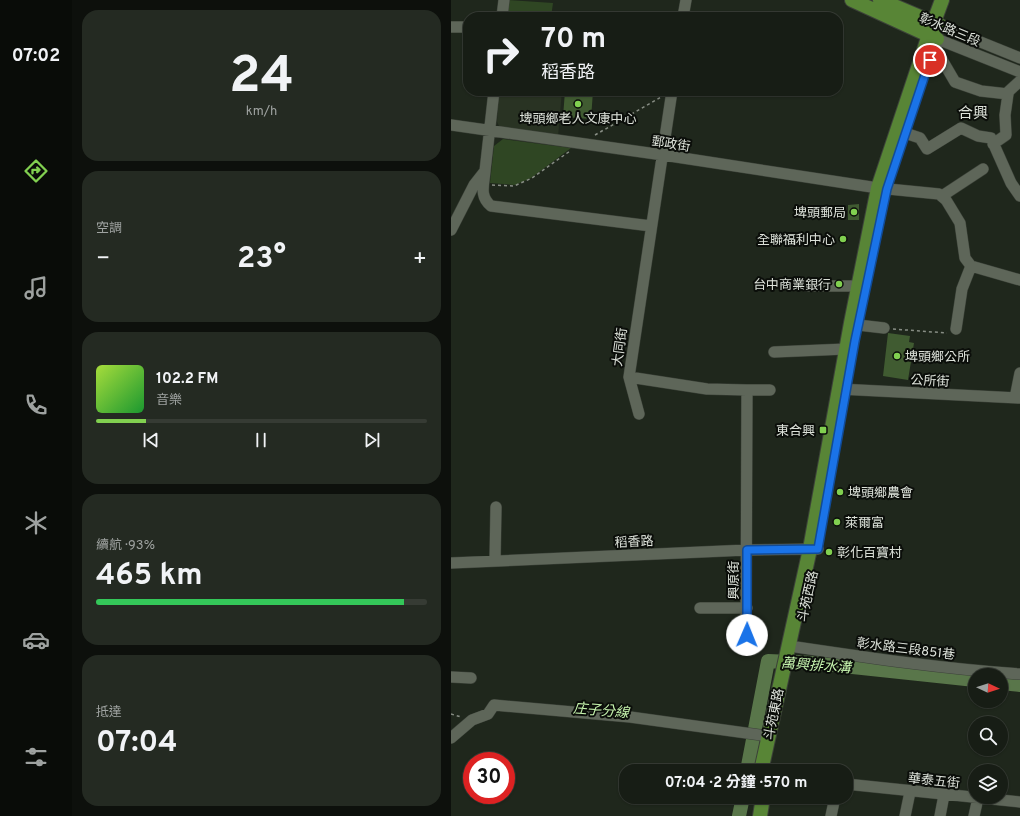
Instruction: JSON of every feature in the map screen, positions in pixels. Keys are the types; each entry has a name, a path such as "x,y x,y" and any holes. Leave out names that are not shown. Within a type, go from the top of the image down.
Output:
{"main road":[{"name":"彰水路三段","path":"852,0 935,34"},
{"name":"彰水路三段","path":"880,0 935,34"},
{"name":"斗苑西路","path":"791,651 814,549 855,324 882,189 905,134 935,34 942,0"},
{"name":"斗苑西路","path":"843,389 847,349 855,324 858,286 882,189 935,34 951,0"},
{"name":"斗苑東路","path":"762,764 768,736 791,651"},
{"name":"斗苑東路","path":"770,764 791,651"},
{"path":"753,816 755,804"},
{"path":"760,816 762,804"}],"street":[{"path":"503,12 504,0"},
{"path":"684,12 686,0"},
{"path":"451,27 463,27"},
{"path":"935,34 955,82 981,91 1008,94"},
{"name":"彰水路三段","path":"935,34 1020,58"},
{"name":"彰水路三段","path":"935,34 1020,72"},
{"path":"993,144 1006,135 1005,116 1008,94 1009,91 1020,81"},
{"path":"493,96 483,196 485,201 491,206 651,226"},
{"name":"大同街","path":"671,96 629,377 707,389 771,390"},
{"name":"郵政街","path":"451,125 663,155 882,189 939,194 943,196"},
{"path":"905,134 920,138 927,149 961,128 978,136 991,138 1011,183 1020,196"},
{"path":"983,169 943,196 960,223 965,258 971,266 1020,280"},
{"path":"451,230 474,185 485,171"},
{"path":"956,329 962,289 971,266"},
{"path":"807,286 858,286"},
{"path":"855,324 884,328"},
{"path":"774,352 847,349"},
{"path":"1017,398 1020,374"},
{"path":"629,377 639,414"},
{"name":"公所街","path":"843,389 1017,398"},
{"path":"747,390 747,550"},
{"path":"495,562 496,507"},
{"name":"稻香路","path":"451,563 747,550 814,549"},
{"name":"興原街","path":"747,550 747,635"},
{"path":"699,608 747,608"},
{"name":"彰水路三段851巷","path":"791,651 988,672 1020,674"},
{"path":"451,677 471,678"},
{"path":"451,738 472,720 488,714 494,705 630,717 768,736"},
{"name":"華泰五街","path":"853,785 968,797"},
{"path":"905,816 910,792"},
{"path":"940,816 944,795"},
{"name":"華泰五街","path":"1008,801 1020,802"},
{"path":"831,816 834,804"},
{"path":"974,816 977,804"}],"path":[{"path":"884,328 950,333 956,329"}],"shaded area":[{"path":"499,96 562,96 558,137 501,130 497,122"}],"green space":[{"path":"508,0 553,3 552,12 507,12"},
{"path":"503,139 571,148 531,178 515,185 490,183 494,146"}],"building":[{"name":"埤頭鄉老人文康中心","path":"565,96 593,96 591,119 563,117"},
{"name":"埤頭郵局","path":"859,204 859,220 848,220 848,205"},
{"name":"埤頭鄉公所","path":"888,333 910,336 909,342 914,343 908,380 883,376"}],"waterway":[{"name":"萬興排水溝","path":"748,764 768,661 815,663 968,679"},
{"name":"萬興排水溝","path":"1008,684 1020,685"},
{"name":"萬興排水溝","path":"739,816 742,804"}],"place":[{"name":"埤頭鄉老人文康中心","path":"578,104"},
{"name":"埤頭郵局","path":"854,212"},
{"name":"全聯福利中心","path":"843,239"},
{"name":"台中商業銀行","path":"839,284"},
{"name":"埤頭鄉公所","path":"897,356"},
{"name":"東合興","path":"823,430"},
{"name":"埤頭鄉農會","path":"840,492"},
{"name":"萊爾富","path":"837,522"},
{"name":"彰化百寶村","path":"829,552"}],"district":[{"name":"合興","path":"973,113"}],"route":[{"path":"747,635 747,550 818,549 855,341 887,189 930,60"}],"water label":[{"name":"庄子分線","path":"601,710"}]}
